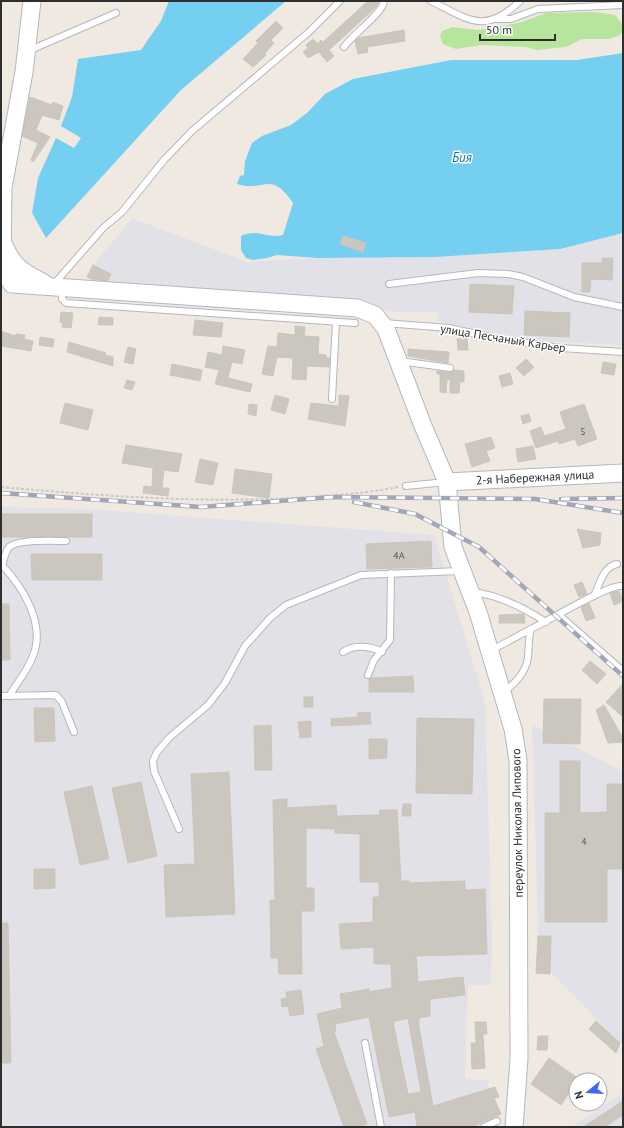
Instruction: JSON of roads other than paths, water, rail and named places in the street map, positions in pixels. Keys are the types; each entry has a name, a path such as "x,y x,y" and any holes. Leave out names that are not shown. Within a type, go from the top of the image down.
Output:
{"street":[{"path":"32,2 27,52 3,188 3,242 10,259 25,273 57,287 357,308 375,315 383,322"},
{"name":"переулок Николая Липового","path":"383,322 423,426 447,482 453,547 461,571 471,592 514,729 518,760 519,1059 514,1127"},
{"name":"2-я Набережная улица","path":"447,482 623,473"}],"lane":[{"path":"340,1 309,32 192,131 164,160 122,212 103,228 57,287 62,299 66,303 355,323"},
{"path":"344,47 353,36 381,10 384,1"},
{"path":"431,1 470,20 480,22 498,19 511,19 538,9 623,5"},
{"path":"498,19 520,1"},
{"path":"27,52 116,14"},
{"path":"389,284 478,273 508,274 523,277 574,297 623,307"},
{"path":"332,399 336,322"},
{"name":"улица Песчаный Карьер","path":"383,322 449,328 505,340 568,349 623,352"},
{"path":"399,361 450,368"},
{"path":"406,486 447,482"},
{"path":"9,696 33,657 38,632 27,602 11,575 1,565 9,547 14,545 66,541"},
{"path":"594,596 606,570 612,565 617,564"},
{"path":"179,829 154,771 157,752 170,737 198,715 216,696 249,641 270,618 293,601 355,576 391,573 461,571"},
{"path":"368,675 374,660 382,652 390,640 391,573"},
{"path":"490,651 594,596 615,586 621,586"},
{"path":"471,592 486,594 512,603 546,622"},
{"path":"559,615 623,670"},
{"path":"503,694 516,682 524,670 527,663 531,629"},
{"path":"343,652 352,647 360,647 375,648 382,652"},
{"path":"1,696 56,695 62,702 74,732"},
{"path":"365,1043 381,1127"},
{"path":"484,1127 497,1121"}],"water":[{"path":"169,1 286,1 181,90 46,238 32,213 38,178 56,138 74,148 81,138 61,126 72,97 78,59 141,50 161,21"},
{"name":"Бия","path":"623,53 623,233 560,249 435,257 317,258 277,255 253,260 246,258 241,250 241,236 252,233 272,236 283,235 293,203 285,193 273,184 247,186 237,184 240,176 244,175 245,161 252,143 262,136 291,125 307,113 325,94 353,79 451,60 577,60"}],"railway":[{"path":"1,493 201,507 333,497 535,499 623,513"},
{"path":"561,499 623,498"},
{"path":"354,502 415,514 479,547 623,676"}]}
